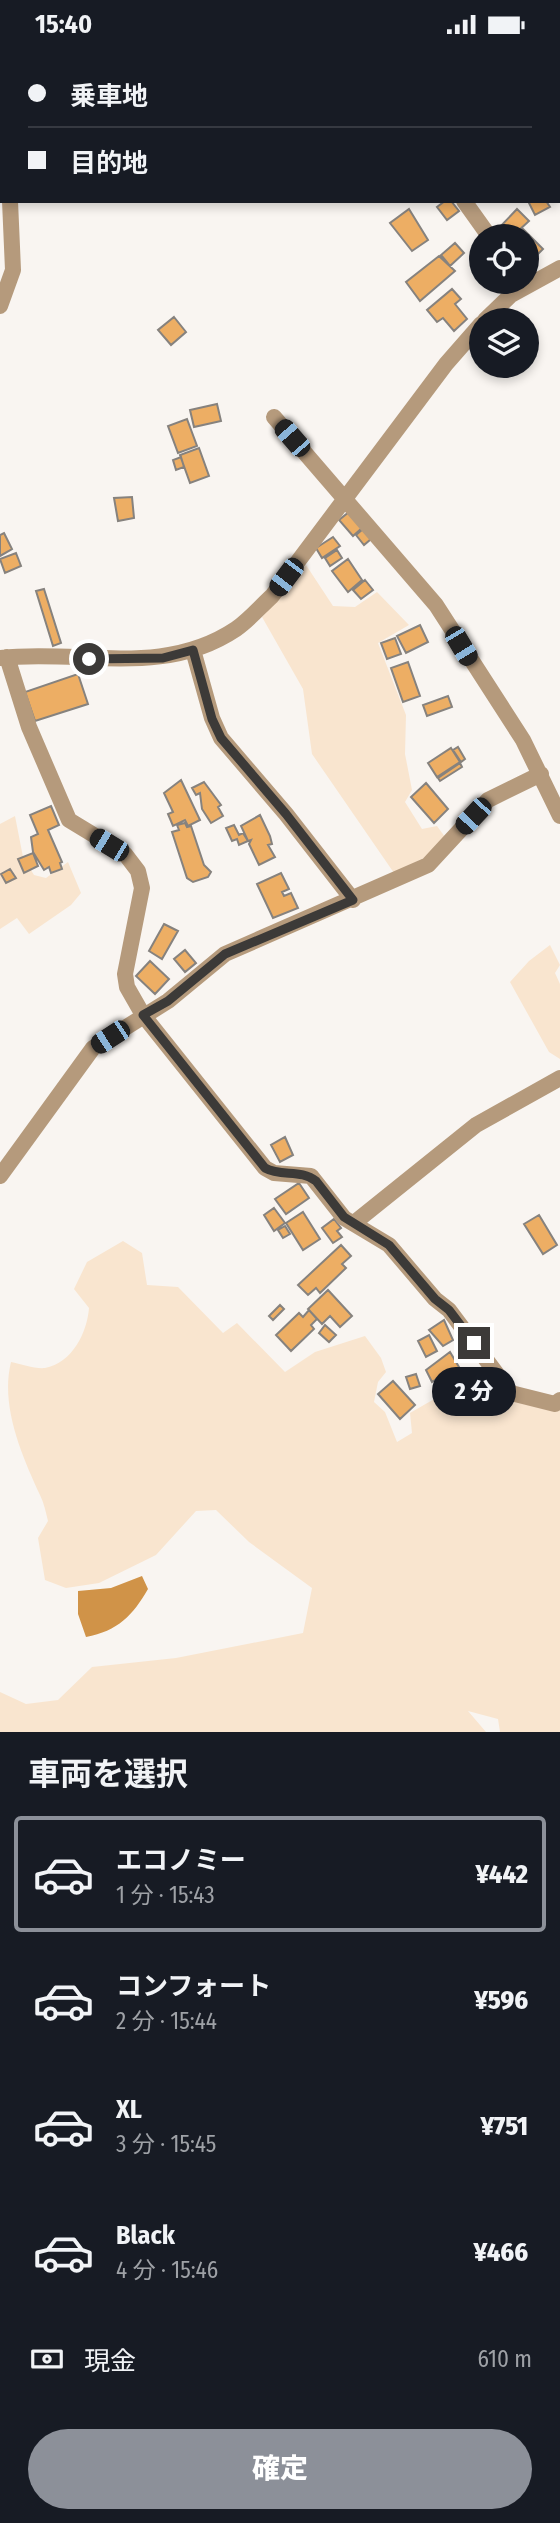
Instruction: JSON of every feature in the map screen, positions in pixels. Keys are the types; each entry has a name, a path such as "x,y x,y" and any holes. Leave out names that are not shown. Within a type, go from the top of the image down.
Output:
{"street":[{"path":"0,306 13,270 10,203"},
{"path":"465,203 480,224"},
{"path":"539,277 560,268"},
{"path":"498,308 512,294"},
{"path":"469,338 446,364 272,596 236,629 193,650 163,658 4,658 29,727 69,820 125,855 138,871 142,888 125,974 127,987 143,1015 265,1168 274,1173 311,1176 344,1217 389,1245 435,1299 449,1310 511,1393 555,1403 560,1400"},
{"path":"274,417 436,605 523,740 560,816"},
{"path":"193,650 212,719 221,738 286,814 353,900"},
{"path":"0,1176 93,1048 168,1001 225,954 428,865 488,800 541,774"},
{"path":"354,1223 476,1125 560,1078"}],"shaded area":[{"path":"306,565 333,606 355,607 377,592 409,625 378,643 406,715 405,754 412,790 405,802 422,829 437,826 445,837 430,855 394,873 312,754 303,689 262,617"},
{"path":"15,816 23,857 34,875 46,878 68,862 81,893 71,905 29,934 17,918 0,929 0,824"},
{"path":"550,945 560,965 555,973 560,984 560,1059 549,1052 510,982 529,961"},
{"path":"123,1241 142,1253 147,1285 178,1287 223,1333 237,1323 285,1372 315,1352 365,1336 381,1358 386,1372 378,1382 374,1402 385,1412 397,1442 412,1433 410,1413 474,1376 560,1406 560,1732 500,1732 498,1719 468,1711 486,1732 0,1732 0,1692 26,1704 58,1700 92,1667 176,1658 303,1633 312,1588 249,1542 216,1510 196,1511 156,1555 99,1583 66,1588 45,1580 38,1538 48,1521 43,1501 20,1447 11,1413 8,1379 11,1362 45,1368 55,1365 70,1353 81,1337 89,1308 74,1289 87,1262"},
{"path":"142,1576 148,1589 130,1614 107,1631 86,1637 78,1614 78,1591 111,1588"}],"building":[{"path":"442,203 453,203 459,211 447,220 437,207"},
{"path":"529,203 547,203 550,207 535,215"},
{"path":"409,209 428,240 412,251 390,223"},
{"path":"517,209 529,221 526,224 503,224"},
{"path":"455,243 464,253 450,266 441,255"},
{"path":"439,256 455,271 420,301 406,282"},
{"path":"452,289 461,299 455,304 467,319 454,331 443,318 437,322 427,310"},
{"path":"174,317 186,332 171,345 158,330"},
{"path":"217,404 221,421 194,427 190,410"},
{"path":"187,419 197,446 178,453 168,426"},
{"path":"199,448 209,476 190,483 180,455"},
{"path":"181,457 184,467 176,470 173,460"},
{"path":"132,497 134,518 118,521 114,498"},
{"path":"349,512 362,528 353,536 339,520"},
{"path":"363,529 371,539 364,545 356,535"},
{"path":"4,533 12,549 0,556 0,535"},
{"path":"333,537 340,546 322,558 316,548"},
{"path":"337,550 342,558 330,566 325,558"},
{"path":"16,553 21,566 5,573 0,559"},
{"path":"348,559 362,580 348,592 332,571"},
{"path":"365,580 373,590 361,599 353,590"},
{"path":"44,589 61,643 53,646 36,591"},
{"path":"420,625 428,642 406,653 397,636"},
{"path":"395,638 401,654 387,659 381,643"},
{"path":"408,662 420,696 403,702 391,668"},
{"path":"78,674 88,704 35,721 25,692"},
{"path":"448,696 452,707 427,716 423,705"},
{"path":"458,747 465,759 461,762 453,750"},
{"path":"451,748 460,762 437,777 428,763"},
{"path":"460,763 462,767 440,781 438,778"},
{"path":"181,780 200,820 188,826 185,820 173,826 168,814 173,812 164,793"},
{"path":"204,782 221,805 218,807 223,816 211,823 202,809 200,793 196,795 192,788"},
{"path":"426,783 448,809 434,823 411,797"},
{"path":"51,806 59,825 48,830 62,862 62,869 51,873 49,867 44,870 33,852 31,837 38,834 30,815"},
{"path":"260,815 270,836 272,844 268,845 275,857 259,865 249,844 251,840 248,841 241,826"},
{"path":"185,823 187,827 191,826 204,865 211,872 208,877 193,882 187,878 172,832 179,830 177,825"},
{"path":"234,825 239,835 243,833 248,841 239,845 237,839 232,841 226,828"},
{"path":"33,853 38,866 24,873 18,859"},
{"path":"10,869 16,878 6,883 1,874"},
{"path":"281,873 289,889 282,892 284,896 291,893 298,908 273,918 257,884"},
{"path":"164,924 178,931 162,959 149,951"},
{"path":"185,950 196,963 185,972 174,959"},
{"path":"150,961 169,979 155,994 136,976"},
{"path":"285,1137 293,1155 280,1162 271,1145"},
{"path":"299,1183 309,1198 286,1214 275,1199"},
{"path":"274,1208 285,1223 274,1231 264,1215"},
{"path":"303,1212 320,1239 303,1250 286,1223"},
{"path":"539,1215 557,1245 543,1254 524,1224"},
{"path":"334,1219 341,1228 337,1231 342,1237 333,1243 322,1228"},
{"path":"285,1226 290,1234 283,1238 278,1230"},
{"path":"341,1245 351,1256 342,1264 346,1268 320,1293 316,1288 308,1295 298,1285"},
{"path":"328,1290 352,1316 340,1327 330,1316 322,1324 308,1309"},
{"path":"280,1305 284,1309 273,1320 269,1316"},
{"path":"309,1310 317,1319 311,1325 314,1329 291,1351 276,1335 299,1313 303,1317"},
{"path":"444,1320 453,1340 443,1346 429,1330"},
{"path":"325,1325 336,1335 329,1342 319,1333"},
{"path":"429,1335 437,1351 426,1357 418,1341"},
{"path":"450,1352 468,1382 452,1392 438,1378 432,1382 426,1370"},
{"path":"416,1374 420,1386 410,1389 406,1377"},
{"path":"393,1381 415,1405 400,1419 378,1394"}],"route":[{"path":"89,659 163,658 193,650 212,719 221,738 286,814 353,900 234,949 168,1001 143,1015 265,1168 274,1173 311,1176 344,1217 389,1245 435,1299 449,1310 474,1343"}]}
